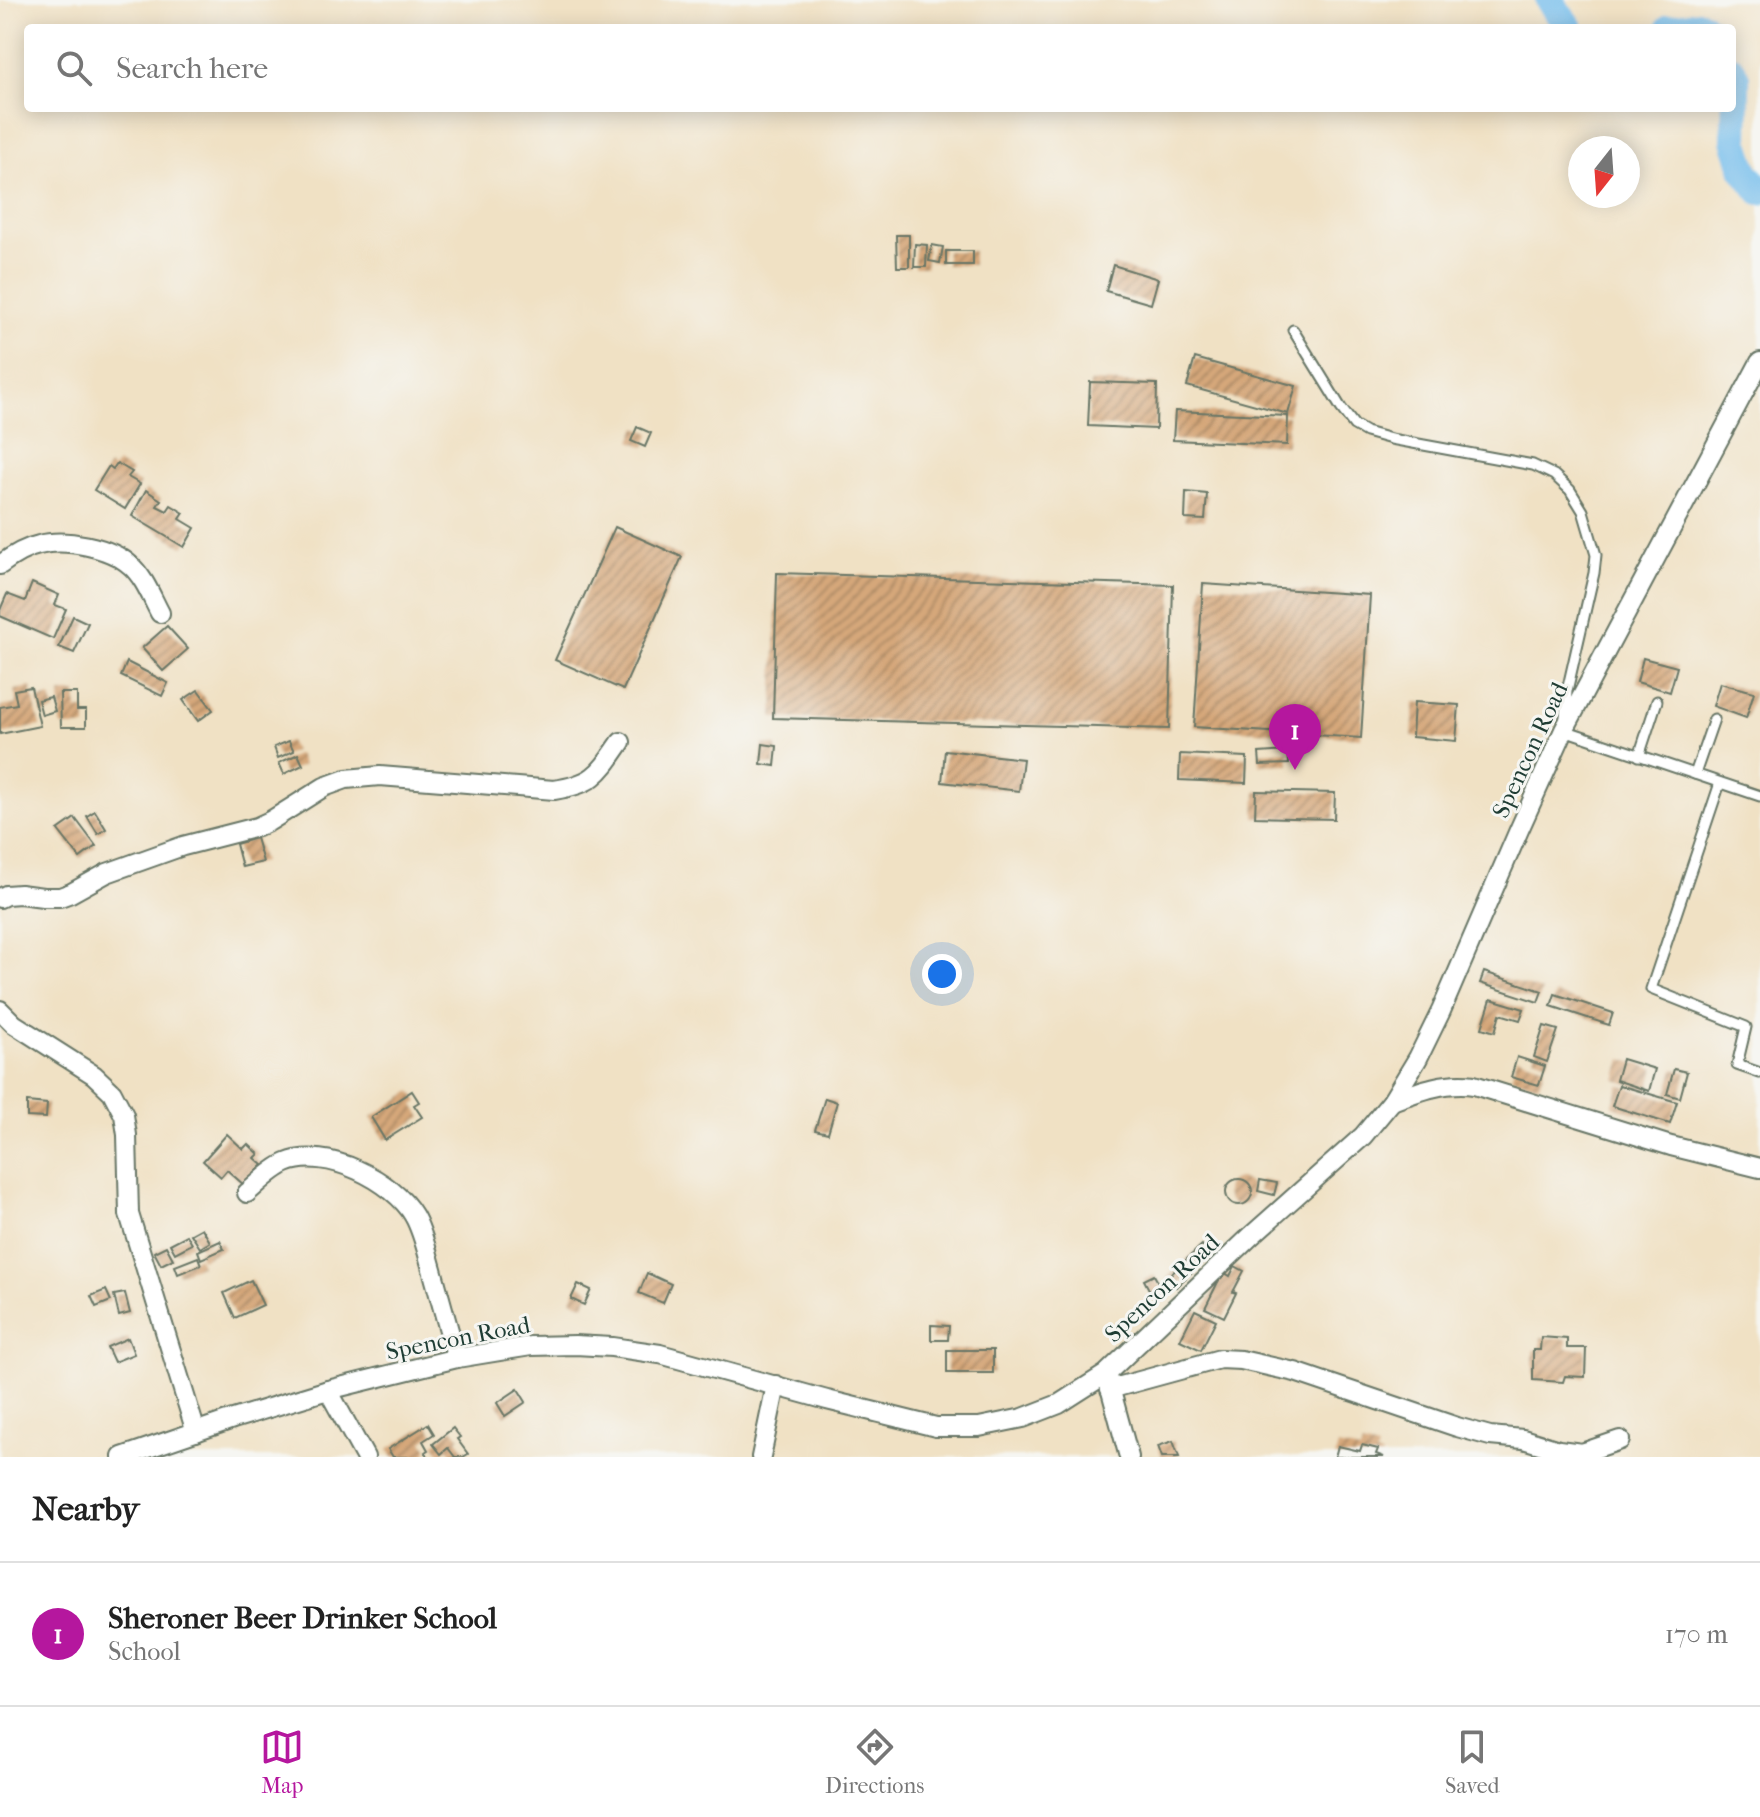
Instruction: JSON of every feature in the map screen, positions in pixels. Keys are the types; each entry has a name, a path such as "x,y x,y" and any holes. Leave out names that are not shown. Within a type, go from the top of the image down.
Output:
{"street":[{"name":"Spencon Road","path":"122,1457 328,1390 457,1358 531,1346 612,1347 660,1354 936,1427 979,1427 1023,1418 1108,1381 1251,1236 1363,1136 1392,1101 1441,1011 1564,730 1760,362"},
{"path":"0,565 40,544 88,546 115,554 142,579 160,613"},
{"path":"0,898 20,894 60,897 107,873 183,846 257,827 324,787 346,779 380,776 554,790 577,787 602,769 621,742"},
{"path":"0,1010 14,1024 94,1075 112,1092 124,1115 128,1144 129,1214 196,1432"},
{"path":"1392,1101 1421,1090 1456,1083 1474,1085 1671,1146 1760,1168"},
{"path":"247,1193 285,1163 307,1158 330,1160 357,1170 397,1195 414,1216 424,1240 457,1358"},
{"path":"1129,1457 1108,1381 1220,1359 1241,1360 1295,1372 1457,1427 1490,1436 1523,1439 1559,1450 1582,1453 1620,1440"},
{"path":"761,1457 776,1385"},
{"path":"328,1390 365,1457"}],"lane":[{"path":"1293,330 1341,408 1354,425 1366,432 1533,465 1554,475 1570,490 1583,511 1596,555 1567,691 1564,730 1760,796"},
{"path":"1639,756 1657,701"},
{"path":"1695,774 1714,719"},
{"path":"1720,783 1651,989 1746,1027 1737,1065 1760,1073"}],"building":[{"path":"896,235 909,235 909,267 897,267"},
{"path":"915,244 927,245 926,267 914,267"},
{"path":"932,245 943,247 940,263 929,261"},
{"path":"946,251 973,251 973,265 946,265"},
{"path":"1113,265 1158,279 1151,304 1106,291"},
{"path":"1195,358 1296,386 1288,414 1187,386"},
{"path":"1090,382 1157,384 1156,429 1088,426"},
{"path":"1175,411 1288,416 1287,445 1173,440"},
{"path":"637,427 651,433 645,447 631,441"},
{"path":"117,463 132,472 128,477 140,484 125,509 94,490 109,466 113,469"},
{"path":"146,490 161,500 157,506 167,511 171,505 184,513 180,519 195,528 184,547 132,516"},
{"path":"1186,492 1207,494 1205,520 1185,519"},
{"path":"615,527 682,557 623,690 555,660"},
{"path":"777,573 1173,585 1169,729 773,718"},
{"path":"32,583 59,595 55,605 66,609 53,639 0,616 7,594 25,601"},
{"path":"1203,584 1370,595 1361,738 1194,727"},
{"path":"73,616 88,623 74,653 59,647"},
{"path":"167,626 188,649 163,671 142,648"},
{"path":"1643,658 1677,667 1670,692 1637,682"},
{"path":"127,662 168,683 162,696 121,676"},
{"path":"1720,683 1754,692 1746,718 1713,706"},
{"path":"31,687 40,726 0,734 0,707 17,704 14,690"},
{"path":"198,690 213,710 198,721 183,700"},
{"path":"60,693 77,693 77,710 86,710 86,727 61,727"},
{"path":"51,697 55,711 42,715 38,700"},
{"path":"1414,702 1459,705 1456,741 1412,737"},
{"path":"289,741 294,751 278,758 274,747"},
{"path":"763,744 777,746 775,766 761,764"},
{"path":"945,750 1023,759 1019,791 942,782"},
{"path":"1288,751 1289,764 1260,765 1259,753"},
{"path":"298,754 303,765 284,774 279,763"},
{"path":"1180,754 1247,757 1246,783 1179,780"},
{"path":"1256,791 1335,793 1334,819 1255,817"},
{"path":"95,811 106,829 98,834 87,816"},
{"path":"75,818 96,846 80,858 58,830"},
{"path":"256,838 263,862 242,867 236,844"},
{"path":"1484,972 1542,991 1538,1002 1480,983"},
{"path":"1555,994 1613,1013 1609,1025 1551,1006"},
{"path":"1491,999 1524,1009 1520,1020 1500,1014 1495,1032 1482,1028"},
{"path":"1544,1026 1558,1030 1547,1062 1534,1057"},
{"path":"1517,1057 1545,1066 1539,1085 1511,1077"},
{"path":"1622,1059 1655,1069 1649,1091 1616,1080"},
{"path":"1674,1069 1687,1072 1680,1098 1667,1094"},
{"path":"1619,1085 1677,1102 1670,1124 1612,1106"},
{"path":"412,1091 419,1102 414,1105 422,1117 385,1140 371,1117"},
{"path":"825,1098 837,1102 828,1133 815,1130"},
{"path":"27,1102 47,1104 46,1118 27,1117"},
{"path":"227,1134 243,1149 248,1144 259,1154 255,1158 263,1165 244,1185 227,1170 221,1177 203,1161"},
{"path":"1239,1179 1248,1183 1252,1192 1248,1201 1239,1205 1230,1201 1226,1192 1230,1183"},
{"path":"1260,1180 1277,1183 1274,1195 1258,1191"},
{"path":"202,1228 210,1242 200,1248 191,1234"},
{"path":"187,1235 192,1244 175,1253 170,1244"},
{"path":"220,1241 224,1249 201,1259 198,1251"},
{"path":"1202,1245 1211,1254 1176,1287 1167,1278"},
{"path":"166,1246 173,1259 161,1265 154,1252"},
{"path":"198,1257 201,1265 178,1274 175,1266"},
{"path":"1235,1266 1244,1271 1224,1317 1205,1308 1223,1272 1230,1276"},
{"path":"647,1273 671,1284 663,1303 639,1293"},
{"path":"1154,1275 1163,1291 1153,1297 1144,1280"},
{"path":"251,1280 263,1305 235,1318 224,1293"},
{"path":"578,1284 591,1290 584,1305 571,1299"},
{"path":"106,1290 111,1301 96,1307 91,1296"},
{"path":"125,1293 130,1313 119,1316 114,1295"},
{"path":"1195,1310 1216,1320 1201,1350 1180,1340"},
{"path":"931,1325 949,1326 948,1340 931,1340"},
{"path":"1541,1337 1567,1339 1567,1348 1586,1348 1585,1377 1565,1376 1563,1382 1533,1380 1533,1350 1540,1350"},
{"path":"128,1338 134,1354 114,1362 107,1347"},
{"path":"947,1350 993,1350 993,1373 947,1373"},
{"path":"518,1389 526,1402 505,1416 497,1403"},
{"path":"428,1424 434,1434 423,1441 428,1457 393,1457 388,1449"},
{"path":"453,1428 468,1454 463,1457 455,1457 448,1448 441,1454 433,1444"},
{"path":"1173,1441 1179,1457 1162,1457 1158,1446"},
{"path":"1362,1445 1378,1449 1376,1454 1384,1457 1335,1457 1338,1446 1360,1451"}],"waterway":[{"path":"1549,0 1566,24"},
{"path":"1735,112 1735,140 1745,171 1760,191"}],"place":[{"name":"Sheroner Beer Drinker School","path":"1295,770"}]}
